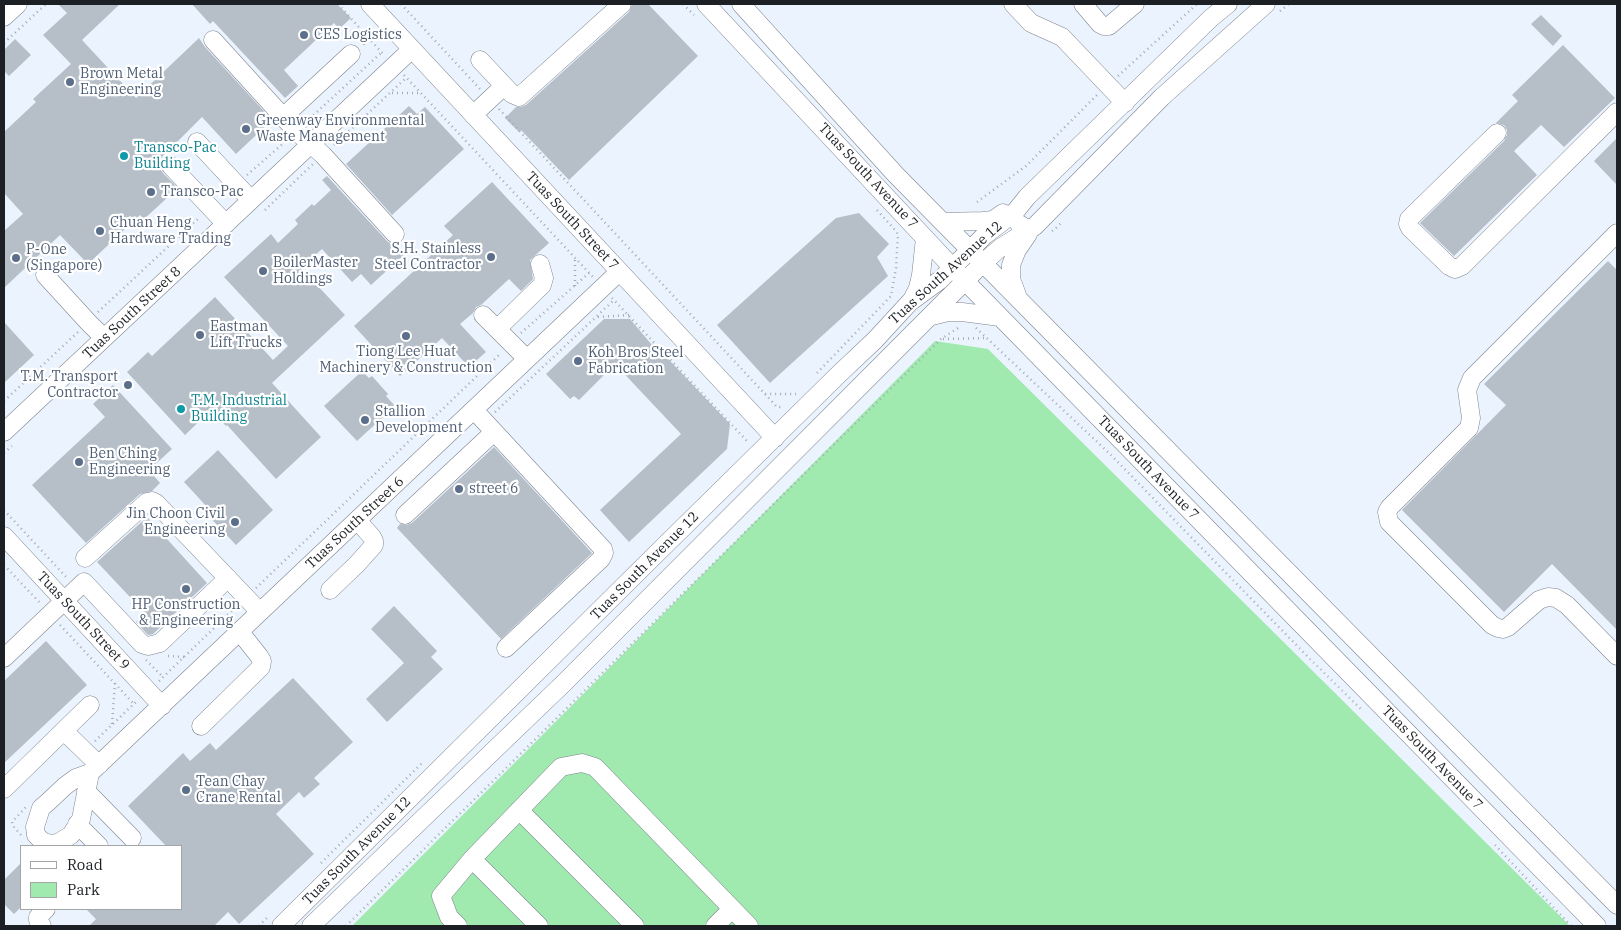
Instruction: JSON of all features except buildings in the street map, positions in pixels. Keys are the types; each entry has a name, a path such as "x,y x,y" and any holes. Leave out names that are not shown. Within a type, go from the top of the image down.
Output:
{"street":[{"path":"4,17 18,4"},
{"name":"Tuas South Street 7","path":"370,4 775,438"},
{"path":"480,60 504,86 515,96 519,97 622,4"},
{"name":"Tuas South Avenue 7","path":"741,4 896,175 1617,905"},
{"path":"1013,4 1031,23 1062,37 1109,84 1125,103"},
{"path":"1083,4 1100,24 1104,26 1109,26 1135,4"},
{"name":"Tuas South Avenue 12","path":"281,926 875,340 910,302 953,268 985,234 1015,212 1027,197 1211,18 1228,4"},
{"name":"Tuas South Avenue 12","path":"310,926 572,675 984,263 1000,248 1032,228 1162,97 1266,4"},
{"name":"Tuas South Avenue 7","path":"702,11 1597,926"},
{"path":"212,40 395,234"},
{"name":"Tuas South Street 8","path":"4,432 412,50"},
{"path":"284,116 351,54"},
{"path":"473,115 504,86"},
{"path":"1497,133 1409,219 1408,224 1410,228 1449,266 1455,268 1462,266 1617,112"},
{"path":"197,142 252,200"},
{"path":"171,166 226,224"},
{"path":"943,222 993,220 1027,197"},
{"name":"Tuas South Avenue 12","path":"1015,212 1014,216 1017,221 1032,228"},
{"path":"1018,297 1011,279 1011,265 1017,250 1032,228"},
{"path":"1617,233 1472,378 1467,390 1471,418 1469,428 1387,512 1390,522 1492,625 1503,629 1508,627 1539,600 1548,597 1556,598 1567,605 1617,656"},
{"path":"910,302 918,288 925,238"},
{"path":"497,329 542,285 544,278 540,264"},
{"name":"Tuas South Street 6","path":"94,769 86,791 81,819 71,835 58,843 49,844 42,841 36,835 35,827 41,808 65,786 94,769 620,272"},
{"path":"45,275 104,338"},
{"path":"932,316 948,312 962,312 1000,317"},
{"path":"483,315 527,359"},
{"path":"474,410 603,549 604,553 602,559 506,648"},
{"path":"405,515 494,432"},
{"path":"86,558 147,502 152,501 260,612"},
{"path":"330,590 374,545 374,541 357,520"},
{"name":"Tuas South Street 9","path":"4,536 162,706"},
{"path":"4,658 84,582 142,644 155,645 160,643 228,578"},
{"path":"201,726 261,667 262,661 259,656 240,632"},
{"path":"4,789 90,705"},
{"path":"64,731 85,751 94,769"},
{"path":"458,926 449,918 441,896 472,859 561,767 582,763 595,767 749,926"},
{"path":"86,791 132,838"},
{"path":"519,810 635,926"},
{"path":"77,824 97,845"},
{"path":"472,859 539,926"},
{"path":"716,926 732,909"},
{"path":"42,926 38,917 45,910"}],"path":[{"path":"4,44 46,4"},
{"path":"338,4 747,441 747,444"},
{"path":"401,4 777,407 783,408 796,394 765,394"},
{"path":"684,4 702,11"},
{"path":"977,202 1026,166 1109,84 1197,4"},
{"path":"236,184 382,52"},
{"path":"391,93 420,93"},
{"path":"4,400 210,208"},
{"path":"816,373 891,296 896,268 898,235 876,210"},
{"path":"575,258 575,286"},
{"path":"85,751 511,343 589,273"},
{"path":"596,317 629,315"},
{"path":"346,926 941,338 961,325"},
{"path":"973,325 1110,454 1365,713"},
{"path":"941,338 986,338"},
{"path":"4,565 134,704"},
{"path":"112,724 115,683"},
{"path":"12,826 15,817 29,804"},
{"path":"1490,840 1571,926"}],"green space":[{"path":"935,341 988,349 1570,926 352,926"}],"place":[{"name":"CES Logistics","path":"304,35"},
{"name":"Brown Metal Engineering","path":"70,82"},
{"name":"Greenway Environmental Waste Management","path":"246,129"},
{"name":"Transco-Pac Building","path":"124,156"},
{"name":"Transco-Pac","path":"151,192"},
{"name":"Chuan Heng Hardware Trading","path":"100,231"},
{"name":"S.H. Stainless Steel Contractor","path":"491,257"},
{"name":"P-One (Singapore)","path":"16,258"},
{"name":"BoilerMaster Holdings","path":"263,271"},
{"name":"Eastman Lift Trucks","path":"200,335"},
{"name":"Tiong Lee Huat Machinery & Construction","path":"406,336"},
{"name":"Koh Bros Steel Fabrication","path":"578,361"},
{"name":"T.M. Transport Contractor","path":"128,385"},
{"name":"T.M. Industrial Building","path":"181,409"},
{"name":"Stallion Development","path":"365,420"},
{"name":"Ben Ching Engineering","path":"79,462"},
{"name":"street 6","path":"459,489"},
{"name":"Jin Choon Civil Engineering","path":"235,522"},
{"name":"HP Construction & Engineering","path":"186,589"},
{"name":"Tean Chay Crane Rental","path":"186,790"}]}
